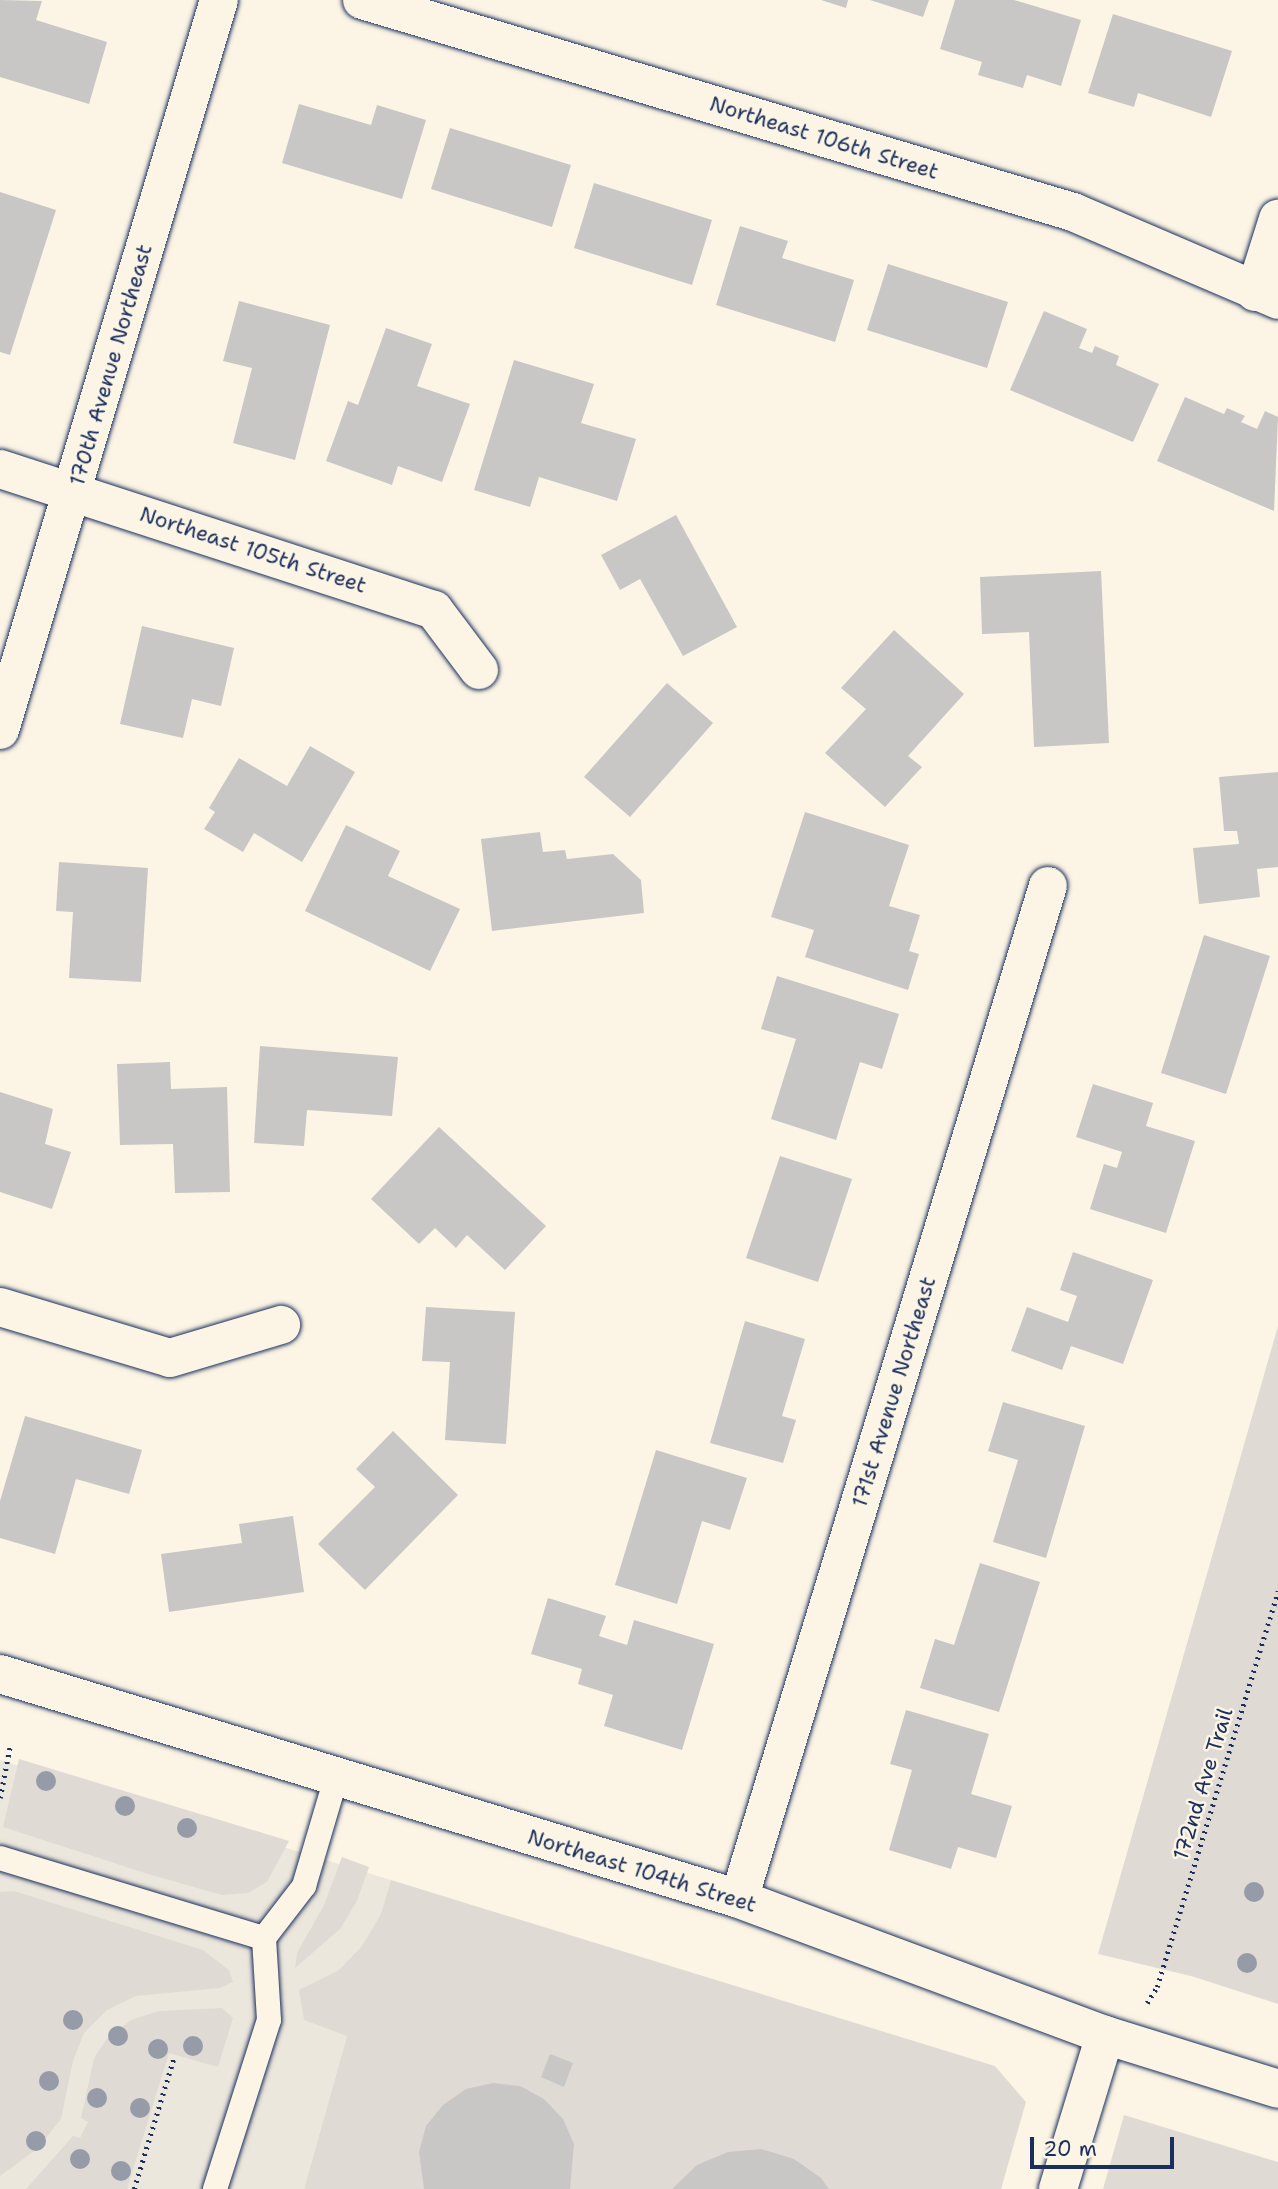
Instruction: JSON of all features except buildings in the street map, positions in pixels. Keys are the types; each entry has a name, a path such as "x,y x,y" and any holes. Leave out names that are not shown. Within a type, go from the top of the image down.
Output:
{"street":[{"name":"170th Avenue Northeast","path":"0,730 74,492 219,0"},
{"name":"Northeast 106th Street","path":"362,0 1073,212 1267,296"},
{"path":"1267,296 1278,219"},
{"name":"Northeast 105th Street","path":"0,469 434,610 479,670"},
{"name":"171st Avenue Northeast","path":"739,1899 1048,886"},
{"path":"0,1307 170,1358 281,1325"},
{"name":"Northeast 104th Street","path":"0,1674 739,1899 1105,2035 1278,2089"},
{"path":"1058,2189 1105,2035"}],"lane":[{"path":"215,2189 269,2021 264,1938 304,1885 336,1778"},
{"path":"0,1858 264,1938"}],"path":[{"name":"172nd Ave Trail","path":"1157,1987 1278,1591"},
{"path":"0,1798 10,1746"},
{"path":"134,2189 174,2057"}],"shaded area":[{"path":"1278,1326 1278,2004 1191,1976 1098,1954"},
{"path":"19,1759 289,1841 267,1882 248,1893 222,1895 148,1874 3,1827"},
{"path":"0,1760 391,1880 304,2189 0,2189"},
{"path":"342,1857 369,1867 357,1901 340,1929 295,1968 297,1953 324,1905"},
{"path":"391,1880 995,2066 1026,2102 1001,2189 304,2189 347,2036 304,2020 299,1990 339,1970 362,1946 381,1914"},
{"path":"14,1891 203,1950 229,1970 233,1982 220,1988 136,1996 107,2010 84,2033 73,2061 61,2119 37,2149 0,2176 0,1892"},
{"path":"222,2008 233,2018 218,2067 169,2053 127,2189 26,2189 73,2136 80,2138 88,2122 81,2118 94,2058 106,2040 131,2020 159,2011"},
{"path":"1124,2115 1278,2162 1278,2189 1103,2189"}]}
